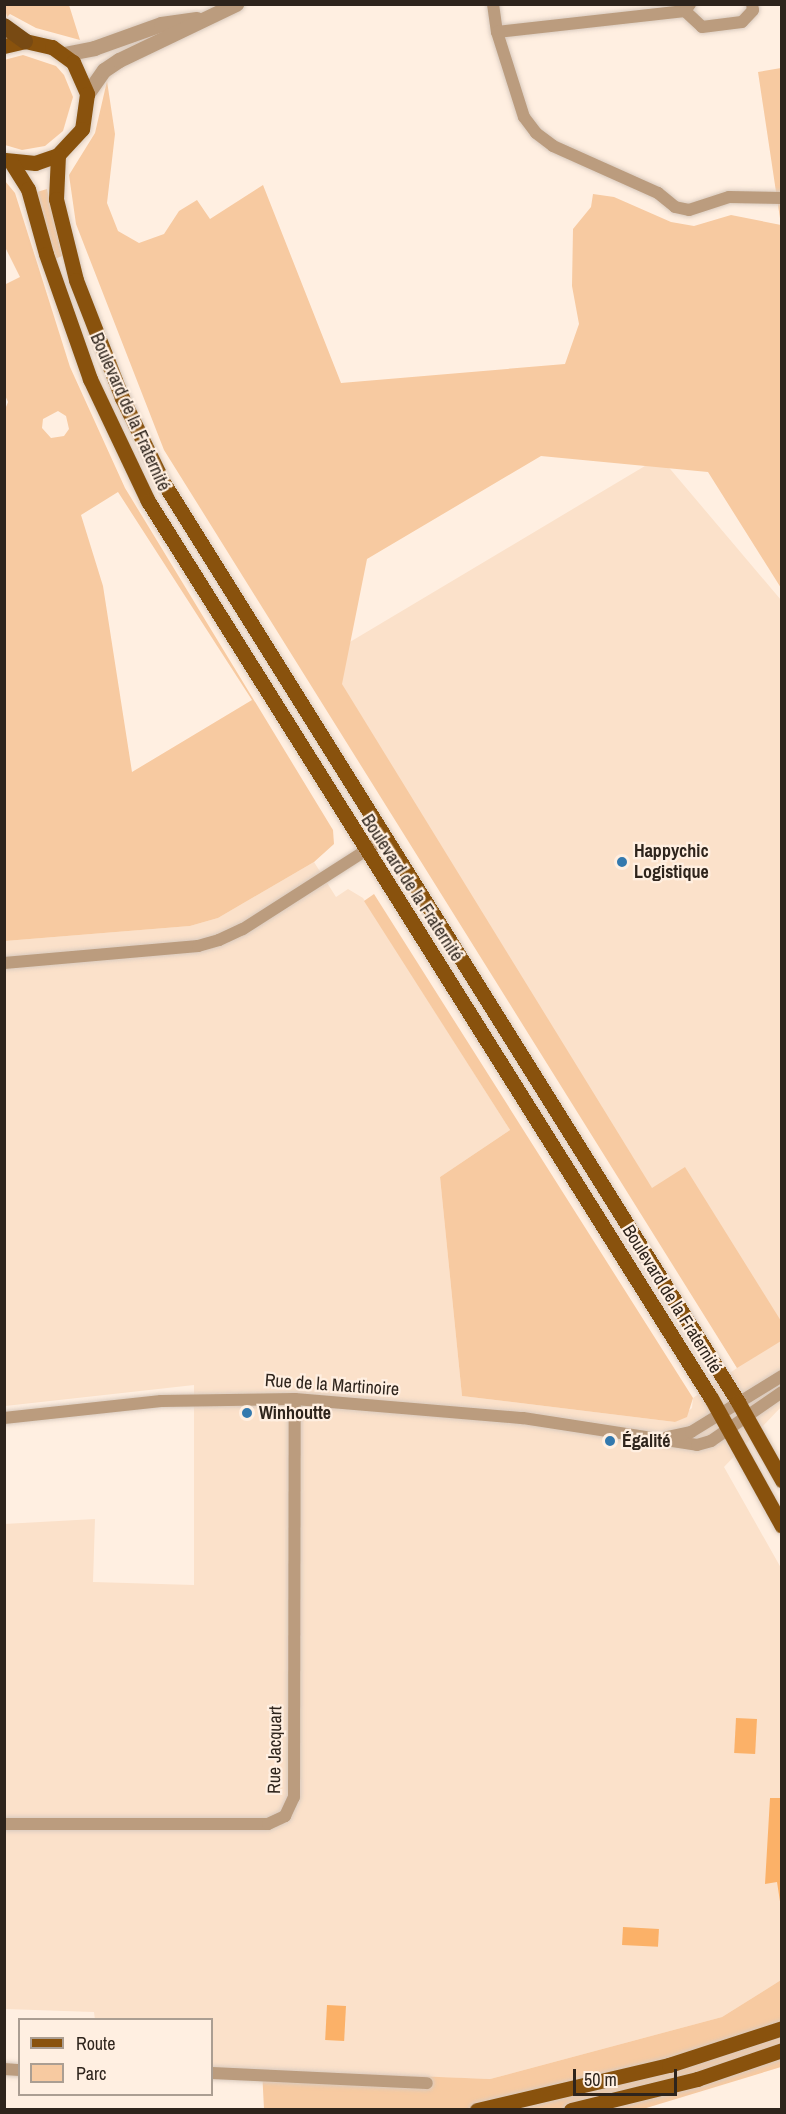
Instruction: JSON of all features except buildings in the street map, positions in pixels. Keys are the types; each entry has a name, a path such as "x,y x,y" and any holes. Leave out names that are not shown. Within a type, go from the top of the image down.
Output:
{"highway":[{"path":"4,26 25,41"}],"main road":[{"path":"4,46 25,41 52,47 64,54 80,72 87,94 82,129 58,155 35,164 8,161"},
{"name":"Boulevard de la Fraternité","path":"58,155 55,192 65,242 105,359 163,482 738,1402 782,1480"},
{"name":"Boulevard de la Fraternité","path":"8,161 28,189 46,254 90,379 148,501 364,851 720,1413 782,1526"},
{"path":"477,2109 669,2065 782,2028"},
{"path":"571,2109 697,2079 782,2050"}],"street":[{"path":"87,94 104,70 119,60 236,4"},
{"path":"493,4 496,32 524,117 536,133 553,146 658,193 675,207 688,210 729,197 782,198"},
{"path":"496,32 687,8 702,27 742,22 753,10 752,4"},
{"path":"64,54 94,48 161,24 206,18"},
{"path":"4,963 198,946 219,940 243,929 384,838"},
{"name":"Rue de la Martinoire","path":"657,1437 687,1434 781,1376"},
{"name":"Rue de la Martinoire","path":"4,1418 161,1401 295,1399 512,1417 657,1437 697,1445 747,1418 782,1392"},
{"name":"Rue Jacquart","path":"4,1824 268,1824 285,1816 294,1797 295,1399"},
{"path":"213,2073 427,2083"}],"shaded area":[{"path":"660,457 781,600 781,1407 724,1467 781,1568 781,1980 722,2017 490,2079 213,2069 213,2018 95,2018 94,2012 5,2009 4,1524 95,1519 93,1582 194,1585 194,1385 5,1406 5,941 190,926 218,918 314,862 336,897 348,889 363,898 510,1130 440,1177 462,1396 675,1422 692,1408 693,1398 737,1368 313,664"},
{"path":"736,1718 757,1719 755,1754 734,1753"},
{"path":"770,1798 781,1798 781,1908 777,1882 765,1884"},
{"path":"623,1927 659,1929 658,1947 622,1945"},
{"path":"327,2005 346,2006 344,2041 325,2040"}],"green space":[{"path":"4,5 69,5 80,40 36,28 10,14 7,17"},
{"path":"23,55 56,66 64,75 73,97 63,131 45,146 22,150 5,145 4,60"},
{"path":"781,68 781,225 758,72"},
{"path":"107,81 115,134 107,203 118,231 139,243 164,234 179,211 197,200 210,219 263,185 341,383 565,364 579,324 572,286 573,229 591,207 593,194 614,197 671,222 694,226 731,215 781,225 781,588 708,472 541,456 367,559 342,684 652,1188 685,1167 781,1321 781,1341 737,1368 164,450 76,224 69,175 95,133"},
{"path":"5,181 15,193 70,367 125,488 333,830 334,844 314,862 218,918 190,926 5,941 4,412 8,402 4,393 4,285 20,277 5,247","holes":["58,411 66,416 69,429 64,436 51,438 42,428 43,419","118,492 252,700 132,772 103,586 81,515"]},
{"path":"47,189 62,256 55,259 37,192"},
{"path":"374,894 693,1398 687,1417 675,1422 462,1396 440,1177 510,1130 364,901"},
{"path":"781,1980 781,2067 643,2109 264,2109 262,2070 490,2079 722,2017"}],"place":[{"name":"Happychic Logistique","path":"622,862"},
{"name":"Winhoutte","path":"247,1413"},
{"name":"Égalité","path":"610,1441"}]}
